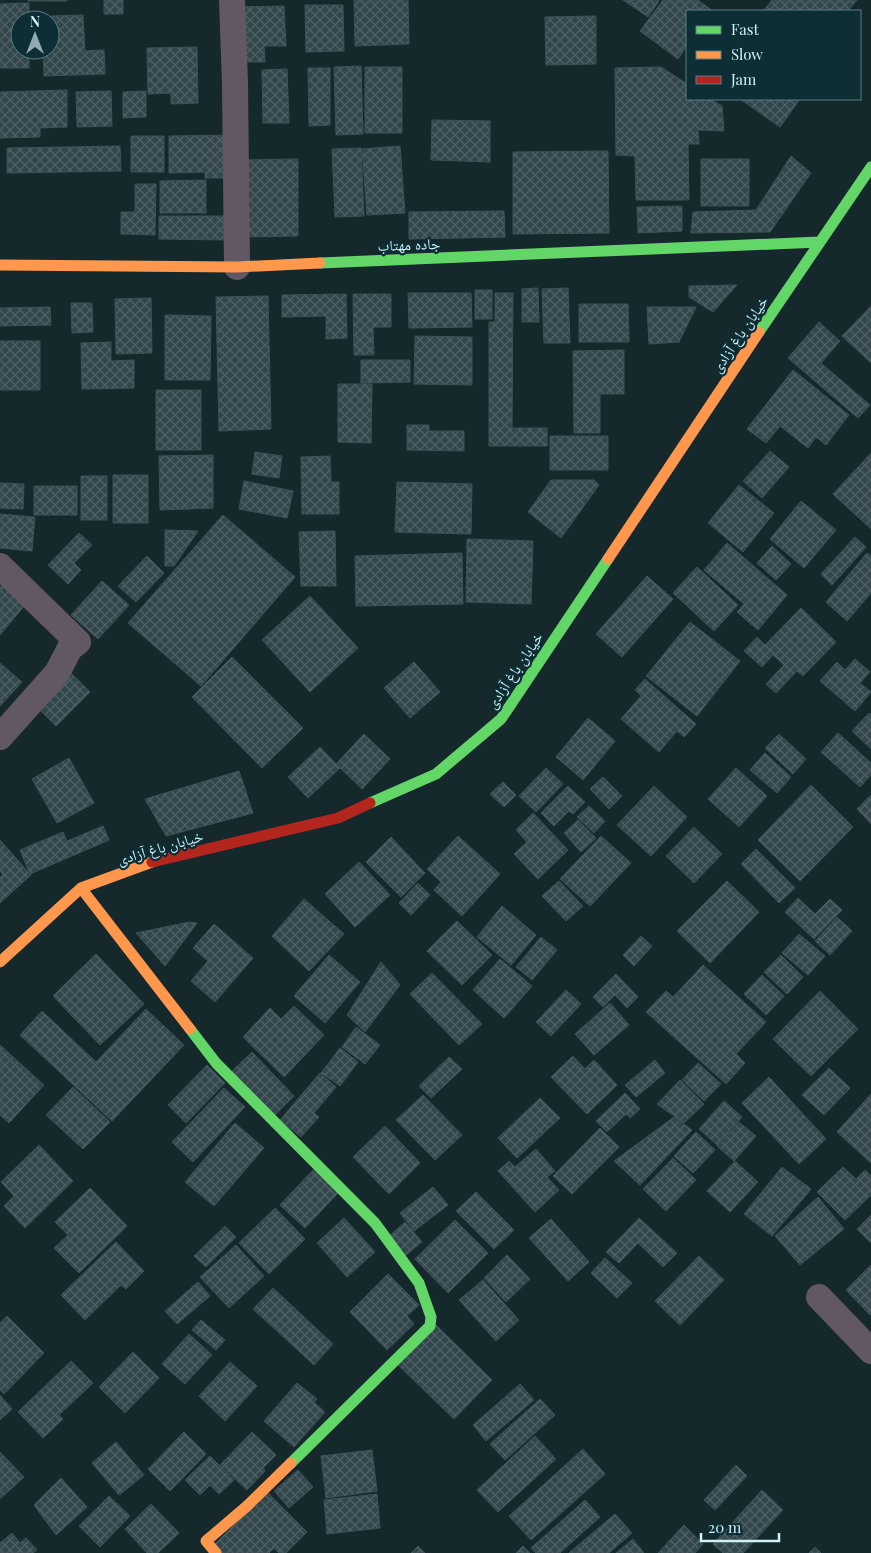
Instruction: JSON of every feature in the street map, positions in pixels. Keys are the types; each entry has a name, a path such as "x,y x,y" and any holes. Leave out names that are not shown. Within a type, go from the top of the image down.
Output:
{"street":[{"path":"232,0 235,84 236,267"},
{"name":"خیابان باغ آزادی","path":"0,962 81,888 148,863 338,818 436,774 501,719 871,167"},
{"name":"جاده مهتاب","path":"0,264 236,267 819,242"},
{"path":"0,566 78,642 70,648 57,673 0,737"},
{"path":"81,888 216,1063 375,1223 419,1283 431,1317 430,1326 247,1506 206,1541 216,1553"},
{"path":"819,1297 871,1352"}],"building":[{"path":"67,0 67,1 28,1"},
{"path":"104,0 123,0 123,14 104,14"},
{"path":"354,0 408,0 409,44 355,46"},
{"path":"623,0 658,0 659,1 648,17"},
{"path":"663,0 698,0 712,10 686,10 686,47 678,59 640,31"},
{"path":"772,0 857,0 849,10 764,10"},
{"path":"29,3 29,10 10,10 10,60 29,60 29,68 0,68 0,4"},
{"path":"305,5 343,5 344,51 306,52"},
{"path":"284,6 286,46 264,46 265,62 238,62 236,7"},
{"path":"83,15 85,51 104,50 105,74 44,76 43,60 60,60 60,16"},
{"path":"596,16 596,64 546,65 545,17"},
{"path":"197,47 198,103 171,104 171,93 148,94 147,48"},
{"path":"361,66 363,134 336,135 334,67"},
{"path":"365,67 402,67 402,133 365,133"},
{"path":"661,67 686,83 686,100 712,100 722,106 724,131 698,130 699,144 688,144 689,200 636,200 635,156 616,155 615,68"},
{"path":"308,68 330,68 330,125 309,126"},
{"path":"287,69 289,123 263,123 262,70"},
{"path":"67,90 67,127 40,128 40,137 0,138 0,92"},
{"path":"111,91 112,126 77,127 76,92"},
{"path":"146,91 146,117 123,118 123,92"},
{"path":"741,100 799,100 780,127"},
{"path":"432,120 490,121 490,162 431,160"},
{"path":"233,135 233,178 205,178 205,172 169,173 169,136"},
{"path":"131,136 164,136 164,172 131,172"},
{"path":"120,146 121,171 7,173 7,148"},
{"path":"400,146 405,213 367,215 362,149"},
{"path":"361,148 364,216 335,217 332,149"},
{"path":"608,151 609,233 513,234 513,152"},
{"path":"791,156 811,173 770,232 691,233 693,212 756,210"},
{"path":"298,159 298,236 242,237 242,160"},
{"path":"701,159 749,159 749,206 701,206"},
{"path":"206,180 206,213 160,213 160,181"},
{"path":"135,184 156,184 155,235 121,234 121,212 135,212"},
{"path":"682,206 682,231 638,233 637,207"},
{"path":"504,211 505,237 409,239 409,212"},
{"path":"159,216 224,216 224,240 159,239"},
{"path":"737,285 713,312 689,297 689,286"},
{"path":"538,288 539,322 522,322 522,289"},
{"path":"568,288 570,343 544,343 542,289"},
{"path":"475,290 492,290 492,319 475,319"},
{"path":"408,293 471,293 472,327 409,328"},
{"path":"495,293 513,293 512,428 547,428 547,446 489,446 489,322 495,322"},
{"path":"346,294 347,338 326,339 326,316 282,317 282,295"},
{"path":"353,294 391,294 391,327 373,327 374,355 354,355"},
{"path":"268,296 271,429 219,431 216,297"},
{"path":"151,298 152,353 116,354 115,299"},
{"path":"71,303 92,303 93,332 72,333"},
{"path":"579,304 628,304 629,342 579,342"},
{"path":"871,306 871,363 842,336"},
{"path":"50,307 51,325 0,326 0,308"},
{"path":"647,307 696,307 679,342 649,344"},
{"path":"165,315 211,316 210,380 165,380"},
{"path":"819,322 840,341 821,363 870,405 858,418 788,358"},
{"path":"415,336 472,337 472,385 414,384"},
{"path":"0,341 40,341 40,390 0,390"},
{"path":"111,342 111,361 134,360 134,388 82,389 81,343"},
{"path":"624,350 624,394 600,394 600,433 574,433 573,351"},
{"path":"361,360 410,360 410,382 361,383"},
{"path":"793,370 849,415 826,445 816,437 808,448 780,426 766,443 747,429"},
{"path":"338,384 372,384 371,443 338,442"},
{"path":"156,390 201,390 201,450 156,450"},
{"path":"407,425 429,425 429,431 464,431 464,451 407,450"},
{"path":"550,436 608,436 608,470 550,470"},
{"path":"770,451 789,467 762,498 743,481"},
{"path":"255,452 282,456 279,478 252,474"},
{"path":"871,453 871,529 833,494"},
{"path":"213,455 213,508 160,510 159,456"},
{"path":"330,456 331,482 339,482 339,514 302,514 301,457"},
{"path":"113,475 148,475 148,523 113,523"},
{"path":"81,476 107,476 107,520 81,520"},
{"path":"551,480 594,480 599,485 561,538 528,512"},
{"path":"244,481 293,491 287,518 239,509"},
{"path":"397,482 472,484 471,534 395,532"},
{"path":"0,483 24,484 23,509 0,508"},
{"path":"739,485 774,513 743,552 708,523"},
{"path":"34,486 77,486 77,515 34,515"},
{"path":"801,501 836,530 804,568 770,539"},
{"path":"0,514 35,517 32,551 0,548"},
{"path":"223,515 295,577 201,686 128,623"},
{"path":"165,530 198,531 174,566 165,566"},
{"path":"335,531 336,586 301,586 299,532"},
{"path":"79,533 92,545 74,563 81,570 68,584 48,565"},
{"path":"855,537 866,547 832,585 821,574"},
{"path":"467,539 533,541 531,604 466,602"},
{"path":"727,543 787,595 758,630 737,612 744,604 704,570"},
{"path":"772,546 791,564 776,580 757,563"},
{"path":"462,553 463,604 356,606 355,556"},
{"path":"867,553 871,556 871,593 847,621 826,602"},
{"path":"147,556 164,573 136,602 118,586"},
{"path":"697,567 738,605 714,631 673,593"},
{"path":"647,576 673,599 622,657 596,634"},
{"path":"102,581 129,605 98,639 71,615"},
{"path":"2,585 25,605 0,635 0,587"},
{"path":"310,596 358,648 310,692 262,640"},
{"path":"801,608 836,642 803,676 797,671 776,693 766,684 784,665 773,655 762,667 744,651 757,637 765,645"},
{"path":"690,622 740,661 697,716 646,676"},
{"path":"232,657 303,728 262,768 192,697"},
{"path":"855,659 870,672 860,683 871,692 855,711 820,681 837,662 845,670"},
{"path":"414,662 440,692 410,718 384,688"},
{"path":"0,663 22,682 0,706"},
{"path":"69,671 90,692 56,726 35,705"},
{"path":"645,679 696,724 684,737 677,731 659,752 621,719 641,696 635,690"},
{"path":"869,713 871,715 871,749 852,731"},
{"path":"588,718 615,741 583,780 556,757"},
{"path":"838,733 871,763 871,775 860,787 821,752"},
{"path":"364,734 390,759 362,789 336,764"},
{"path":"779,734 806,759 793,774 765,748"},
{"path":"320,747 340,768 308,798 288,777"},
{"path":"765,753 791,777 777,793 750,770"},
{"path":"69,758 94,803 57,823 32,779"},
{"path":"546,768 563,784 536,812 519,796"},
{"path":"736,768 767,796 739,827 708,799"},
{"path":"239,771 253,813 166,836 145,799"},
{"path":"603,777 622,796 609,809 590,789"},
{"path":"503,782 516,795 504,807 490,794"},
{"path":"811,785 853,827 800,881 758,840"},
{"path":"568,786 585,802 573,814 569,811 554,826 541,813"},
{"path":"654,786 687,817 651,856 617,825"},
{"path":"871,795 871,824 857,809"},
{"path":"589,806 605,821 594,833 577,817"},
{"path":"533,813 568,850 538,879 514,854 527,842 516,830"},
{"path":"578,820 596,838 581,852 564,833"},
{"path":"103,826 109,840 30,874 20,850 63,832 67,841"},
{"path":"694,827 722,854 694,883 666,856"},
{"path":"458,836 500,874 462,916 434,890 441,882 427,869"},
{"path":"601,836 631,863 590,906 560,879"},
{"path":"391,837 425,873 401,897 366,862"},
{"path":"0,840 31,875 0,903 0,877 3,875 0,871"},
{"path":"756,849 795,888 779,903 741,864"},
{"path":"359,862 390,895 355,927 325,894"},
{"path":"559,881 583,906 566,921 542,896"},
{"path":"727,881 759,912 710,963 677,931"},
{"path":"418,883 430,895 411,915 399,903"},
{"path":"798,898 815,914 830,899 842,910 814,939 785,912"},
{"path":"304,899 344,934 309,971 272,936"},
{"path":"502,906 536,935 511,965 477,937"},
{"path":"837,917 852,931 830,955 815,941"},
{"path":"457,921 492,955 462,985 427,951"},
{"path":"189,922 197,923 165,966 136,933"},
{"path":"214,924 253,958 215,1002 191,981 208,961 193,948"},
{"path":"799,934 825,956 808,975 782,953"},
{"path":"641,936 652,946 634,966 623,955"},
{"path":"541,937 557,950 532,980 516,967"},
{"path":"96,954 144,1004 100,1045 53,996"},
{"path":"329,955 360,982 325,1023 294,996"},
{"path":"781,955 803,977 787,994 764,972"},
{"path":"500,959 532,986 504,1018 473,990"},
{"path":"381,962 400,985 365,1032 347,1015"},
{"path":"703,965 766,1022 736,1054 745,1063 726,1084 646,1012 666,991 673,997"},
{"path":"432,973 482,1024 459,1045 410,994"},
{"path":"616,974 638,997 627,1008 615,995 603,1007 593,997"},
{"path":"762,975 784,996 766,1015 744,994"},
{"path":"566,990 581,1004 551,1036 536,1022"},
{"path":"820,991 858,1029 811,1076 773,1039"},
{"path":"610,1003 629,1025 594,1055 575,1034"},
{"path":"294,1006 324,1035 284,1077 243,1037 270,1008 281,1019"},
{"path":"146,1009 184,1045 112,1121 20,1035 42,1011 96,1062"},
{"path":"356,1027 380,1045 365,1064 342,1047"},
{"path":"0,1045 44,1085 9,1123 0,1115"},
{"path":"340,1048 358,1062 340,1086 321,1073"},
{"path":"252,1052 294,1096 273,1117 230,1073"},
{"path":"573,1056 585,1069 594,1060 617,1085 587,1114 551,1077"},
{"path":"449,1057 462,1069 431,1098 419,1086"},
{"path":"655,1060 665,1073 636,1097 625,1085"},
{"path":"698,1063 721,1084 704,1101 682,1080"},
{"path":"207,1065 225,1083 186,1123 168,1105"},
{"path":"829,1068 850,1088 824,1115 802,1095"},
{"path":"320,1073 336,1087 314,1113 319,1117 301,1137 280,1120"},
{"path":"769,1077 826,1139 799,1164 742,1103"},
{"path":"680,1080 704,1104 684,1123 657,1104"},
{"path":"73,1087 110,1122 83,1149 46,1115"},
{"path":"224,1088 245,1107 193,1162 172,1142"},
{"path":"625,1093 640,1109 630,1118 626,1114 607,1132 596,1121"},
{"path":"871,1094 871,1163 837,1132"},
{"path":"423,1095 462,1135 435,1160 396,1120"},
{"path":"540,1098 560,1118 517,1158 498,1138"},
{"path":"724,1101 742,1117 717,1145 699,1129"},
{"path":"674,1117 692,1130 640,1185 614,1161"},
{"path":"739,1122 756,1136 734,1161 717,1146"},
{"path":"235,1123 264,1148 214,1206 185,1182"},
{"path":"385,1126 420,1163 389,1194 353,1157"},
{"path":"600,1128 619,1147 572,1194 553,1176"},
{"path":"696,1132 715,1150 693,1173 674,1156"},
{"path":"39,1145 73,1181 25,1228 4,1206 14,1196 1,1182"},
{"path":"536,1149 555,1171 547,1177 559,1190 535,1212 498,1171 509,1161 515,1167"},
{"path":"673,1158 696,1180 666,1211 643,1189"},
{"path":"735,1161 758,1182 730,1212 707,1191"},
{"path":"782,1167 811,1189 772,1236 744,1214"},
{"path":"843,1167 856,1179 865,1170 871,1176 871,1195 845,1220 817,1192"},
{"path":"314,1169 339,1192 305,1228 280,1205"},
{"path":"433,1187 448,1205 414,1231 400,1213"},
{"path":"90,1188 127,1226 79,1273 54,1248 68,1235 55,1222"},
{"path":"476,1192 514,1230 494,1249 456,1211"},
{"path":"818,1197 844,1229 800,1265 775,1236"},
{"path":"275,1208 305,1239 269,1274 239,1243"},
{"path":"871,1215 871,1243 857,1229"},
{"path":"344,1218 375,1252 347,1277 317,1243"},
{"path":"639,1218 677,1253 663,1267 638,1243 619,1263 606,1252"},
{"path":"551,1219 589,1262 568,1281 529,1238"},
{"path":"455,1220 488,1253 448,1293 415,1259"},
{"path":"405,1222 422,1242 405,1256 388,1237"},
{"path":"225,1226 236,1237 206,1267 194,1256"},
{"path":"116,1242 144,1271 126,1289 121,1285 85,1320 61,1295"},
{"path":"236,1245 264,1276 229,1308 200,1277"},
{"path":"507,1255 530,1279 506,1302 484,1278"},
{"path":"699,1256 724,1280 680,1325 655,1301"},
{"path":"605,1258 632,1283 617,1298 591,1273"},
{"path":"871,1265 871,1313 870,1315 846,1290"},
{"path":"388,1274 419,1305 407,1316 414,1324 387,1350 350,1312"},
{"path":"483,1280 519,1320 496,1341 459,1300"},
{"path":"198,1282 210,1296 177,1324 165,1311"},
{"path":"273,1288 333,1344 314,1365 253,1309"},
{"path":"7,1316 44,1353 4,1394 0,1390 0,1323"},
{"path":"201,1320 225,1340 216,1350 192,1330"},
{"path":"436,1325 492,1380 454,1419 397,1364"},
{"path":"189,1334 212,1355 185,1384 162,1364"},
{"path":"133,1352 159,1378 125,1413 99,1387"},
{"path":"71,1361 93,1383 59,1415 63,1419 43,1438 18,1412"},
{"path":"230,1362 257,1386 225,1421 199,1396"},
{"path":"297,1383 317,1399 314,1402 325,1412 294,1447 264,1421"},
{"path":"520,1384 534,1400 486,1441 473,1425"},
{"path":"0,1395 12,1409 0,1420"},
{"path":"540,1399 555,1415 505,1460 490,1444"},
{"path":"184,1432 206,1454 170,1491 148,1469"},
{"path":"252,1432 276,1455 263,1468 265,1471 247,1490 220,1465"},
{"path":"535,1436 556,1459 498,1512 477,1490"},
{"path":"116,1442 144,1475 119,1495 92,1463"},
{"path":"583,1449 605,1474 531,1540 509,1516"},
{"path":"372,1450 377,1491 326,1498 321,1456"},
{"path":"0,1452 24,1477 0,1499"},
{"path":"210,1456 234,1480 219,1494 210,1485 200,1495 185,1480"},
{"path":"736,1465 747,1476 715,1510 704,1500"},
{"path":"298,1470 313,1487 289,1508 274,1491"},
{"path":"61,1478 87,1507 56,1535 34,1505"},
{"path":"762,1490 783,1510 743,1553 723,1553 713,1544"},
{"path":"267,1492 307,1532 286,1553 279,1553 274,1548 269,1553 220,1553 213,1546"},
{"path":"377,1494 380,1528 327,1534 324,1500"},
{"path":"109,1496 130,1516 100,1547 79,1526"},
{"path":"585,1500 600,1517 560,1553 536,1553 531,1548"},
{"path":"151,1504 179,1533 158,1553 147,1553 125,1529"},
{"path":"615,1514 632,1533 609,1553 569,1553"},
{"path":"684,1525 703,1544 695,1553 658,1553"},
{"path":"12,1533 20,1543 26,1538 37,1550 33,1553 0,1553 0,1543"},
{"path":"633,1539 644,1553 616,1553"},
{"path":"418,1546 425,1553 411,1553"},
{"path":"523,1546 530,1553 516,1553"},
{"path":"815,1547 821,1553 809,1553"}],"traffic: fast":[{"path":"759,332 871,167"},
{"path":"320,263 819,242"},
{"path":"370,803 436,774 501,719 608,559"},
{"path":"190,1029 216,1063 375,1223 419,1283 431,1317 430,1326 291,1463"}],"traffic: slow":[{"path":"0,265 237,267 320,263"},
{"path":"608,559 759,332"},
{"path":"0,962 81,888 152,862"},
{"path":"81,888 190,1029"},
{"path":"216,1553 206,1541 247,1506 291,1463"}],"traffic: jam":[{"path":"152,862 338,818 370,803"}]}
